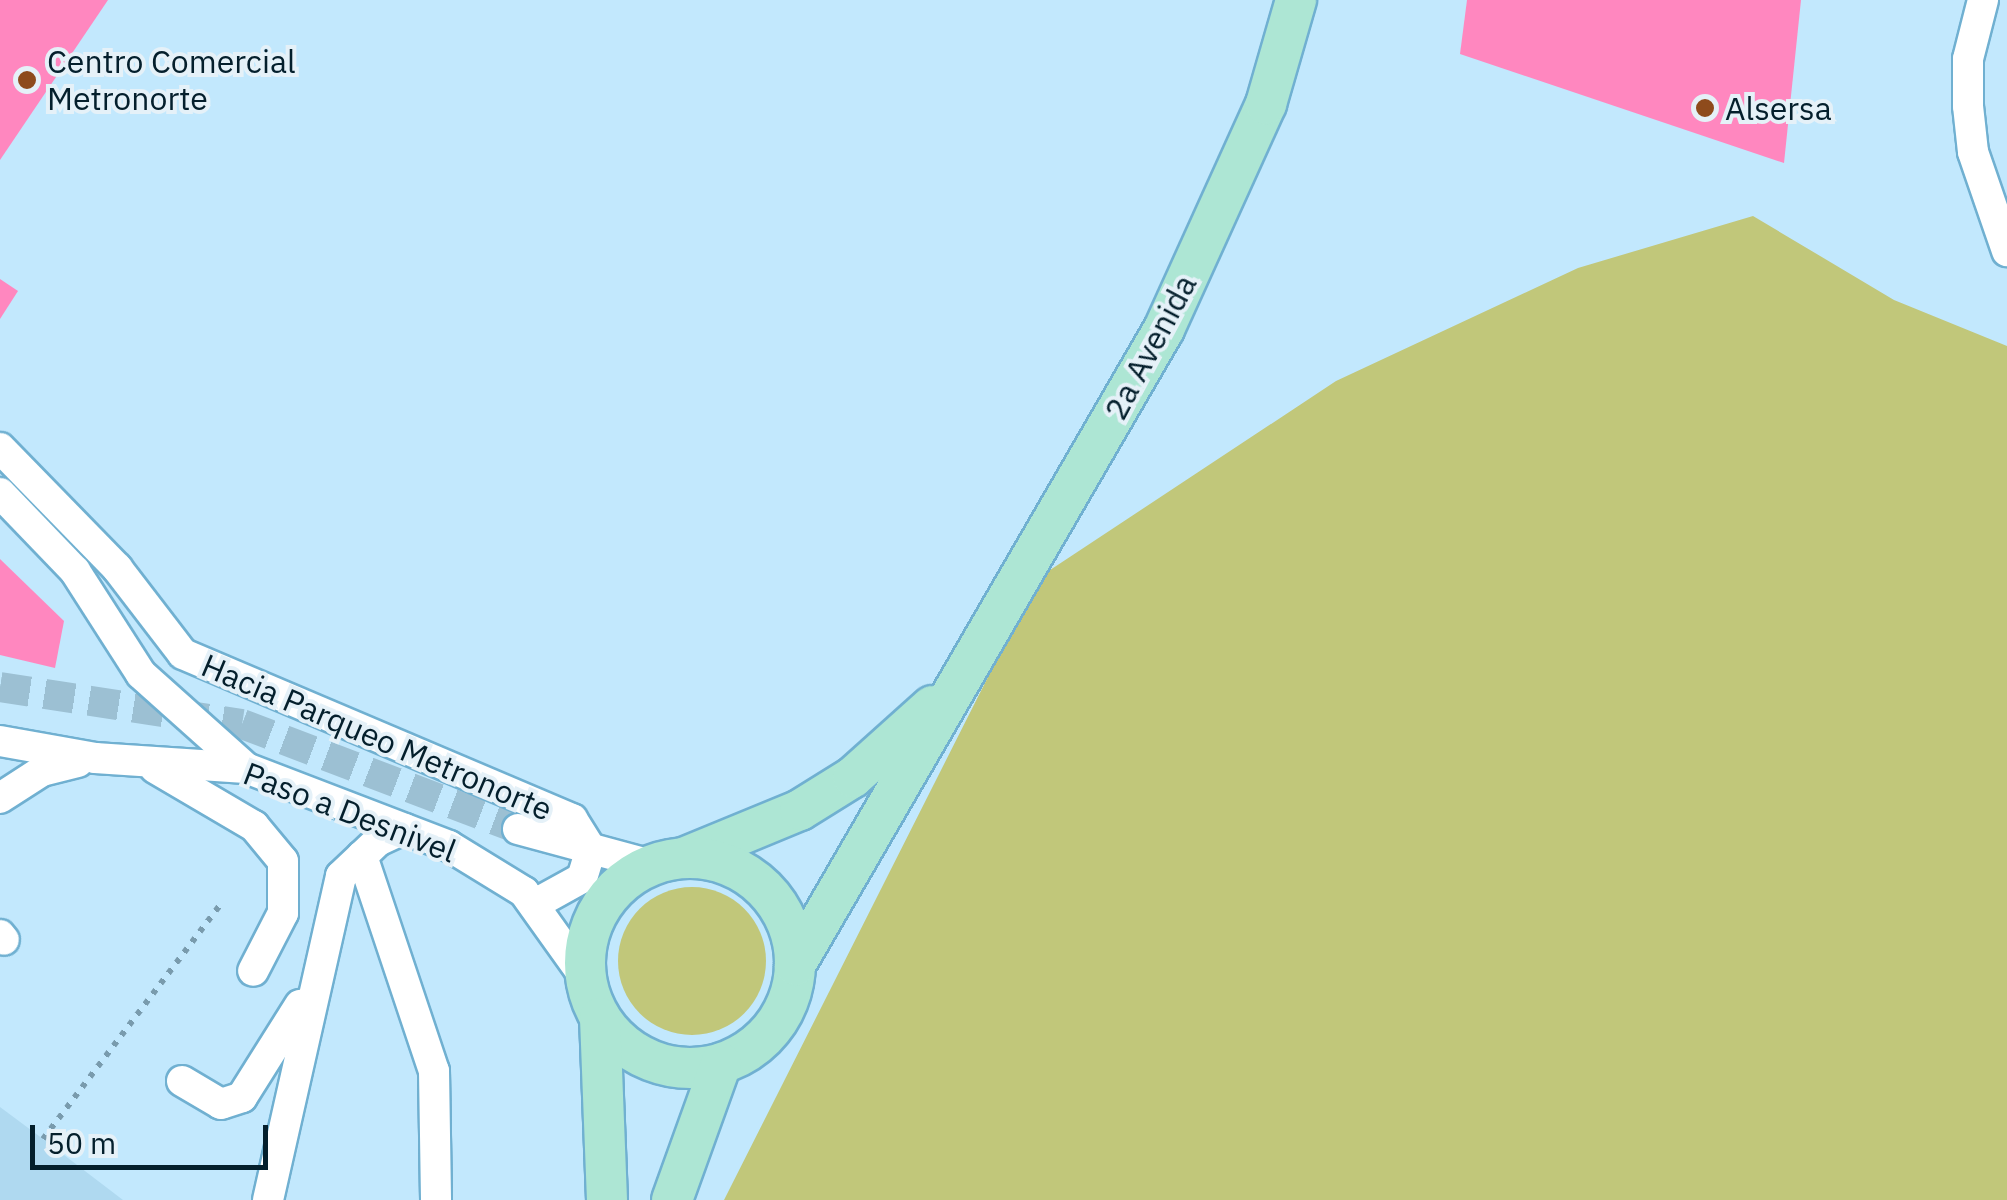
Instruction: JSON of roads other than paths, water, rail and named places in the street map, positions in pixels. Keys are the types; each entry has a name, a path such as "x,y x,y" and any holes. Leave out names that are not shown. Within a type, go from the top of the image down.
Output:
{"main road":[{"name":"2a Avenida","path":"795,965 1164,329 1259,121 1296,0"},
{"name":"2a Avenida","path":"668,861 800,810 853,776 964,676"},
{"path":"600,1018 640,1057 666,1066 721,1064 772,1029 795,965 790,931 751,876 668,861 598,911 586,979 600,1018 608,1200"},
{"path":"672,1200 721,1064"}],"street":[{"path":"1983,0 1968,59 1972,152 2007,251"},
{"name":"Hacia Parqueo Metronorte","path":"0,448 117,568 183,654 534,800 572,819 591,849"},
{"path":"0,494 75,571 141,674 207,738 246,768"},
{"name":"Paso a Desnivel","path":"0,741 95,758 246,768 404,829 490,870 535,904 586,979"},
{"path":"0,798 42,771 95,758"},
{"path":"143,762 213,796 254,826 283,861 282,913 253,972"},
{"path":"268,1200 313,979 341,876 362,856 404,829"},
{"path":"518,829 591,849 668,861"},
{"path":"535,904 582,878 591,849"},
{"path":"362,856 434,1071 436,1200"},
{"path":"182,1081 221,1104 242,1097 313,979"}],"tunnel":[{"path":"0,687 242,724 518,829"}],"place":[{"name":"Centro Comercial Metronorte","path":"27,80"},
{"name":"Alsersa","path":"1705,108"}]}
